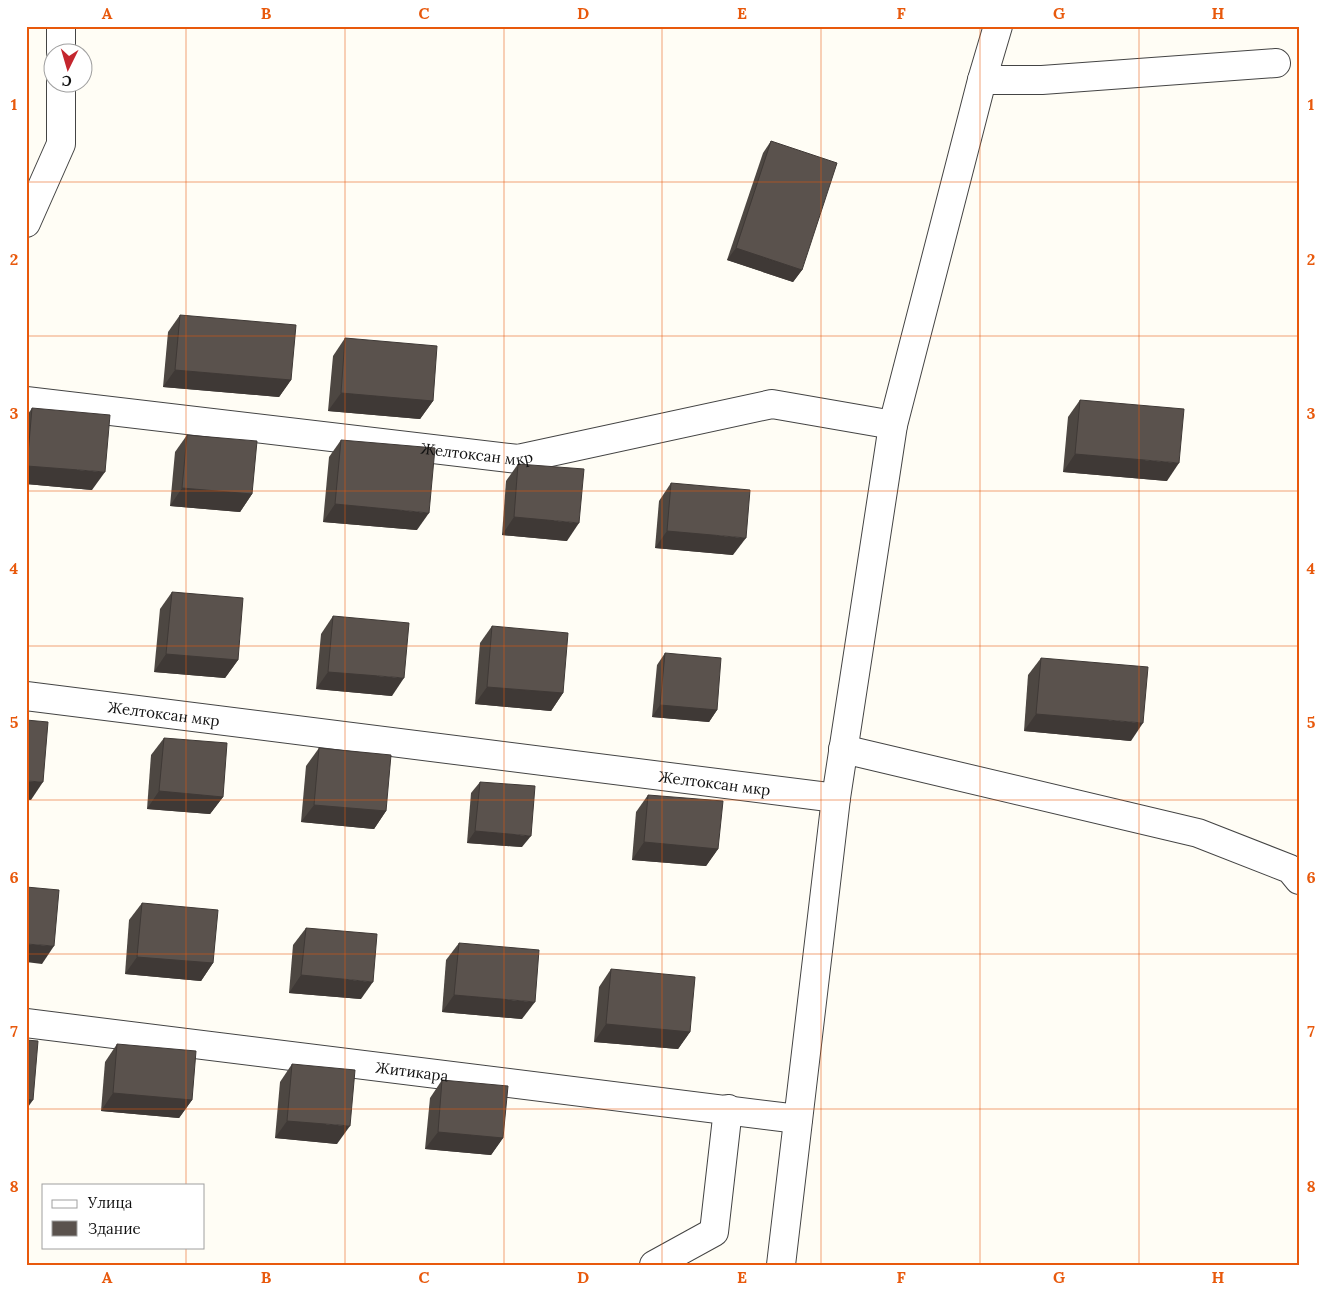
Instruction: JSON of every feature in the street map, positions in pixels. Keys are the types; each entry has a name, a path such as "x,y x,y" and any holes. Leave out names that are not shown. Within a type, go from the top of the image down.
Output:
{"street":[{"path":"61,26 61,42"},
{"path":"780,1265 836,798 893,425 982,80 998,26"},
{"path":"982,80 1042,80 1276,63"},
{"path":"26,223 61,144 61,92"},
{"name":"Желтоксан мкр","path":"26,401 518,459 772,404 893,425"},
{"name":"Желтоксан мкр","path":"26,696 836,798"},
{"path":"843,749 1198,833 1290,869 1299,880"},
{"name":"Житикара","path":"26,1022 798,1119"},
{"path":"654,1265 714,1232 728,1110"}],"building":[{"path":"771,141 837,163 802,270 736,248"},
{"path":"180,315 296,325 291,380 175,370"},
{"path":"345,338 437,346 433,401 341,393"},
{"path":"1080,400 1184,409 1179,463 1075,454"},
{"path":"32,408 110,415 105,472 27,466"},
{"path":"187,435 257,441 252,494 182,488"},
{"path":"341,440 435,448 429,513 335,504"},
{"path":"518,464 584,469 579,523 514,517"},
{"path":"671,483 750,490 746,538 667,531"},
{"path":"172,592 243,598 238,660 166,654"},
{"path":"333,616 409,623 404,678 328,672"},
{"path":"492,626 568,633 563,693 487,687"},
{"path":"665,653 721,658 717,710 660,705"},
{"path":"1041,658 1148,667 1143,723 1036,714"},
{"path":"26,720 48,722 43,782 26,781"},
{"path":"164,738 227,743 223,797 159,791"},
{"path":"319,748 391,755 386,811 314,805"},
{"path":"480,782 535,786 531,836 475,831"},
{"path":"648,795 723,801 718,849 644,842"},
{"path":"26,887 59,890 54,946 26,944"},
{"path":"142,903 218,910 213,963 137,957"},
{"path":"306,928 377,934 373,982 301,975"},
{"path":"459,943 539,950 535,1002 454,995"},
{"path":"611,969 695,977 690,1032 606,1024"},
{"path":"26,1040 38,1041 33,1100 26,1099"},
{"path":"117,1044 196,1051 192,1100 113,1093"},
{"path":"292,1064 355,1070 350,1126 287,1121"},
{"path":"442,1080 508,1086 503,1138 438,1132"}]}
